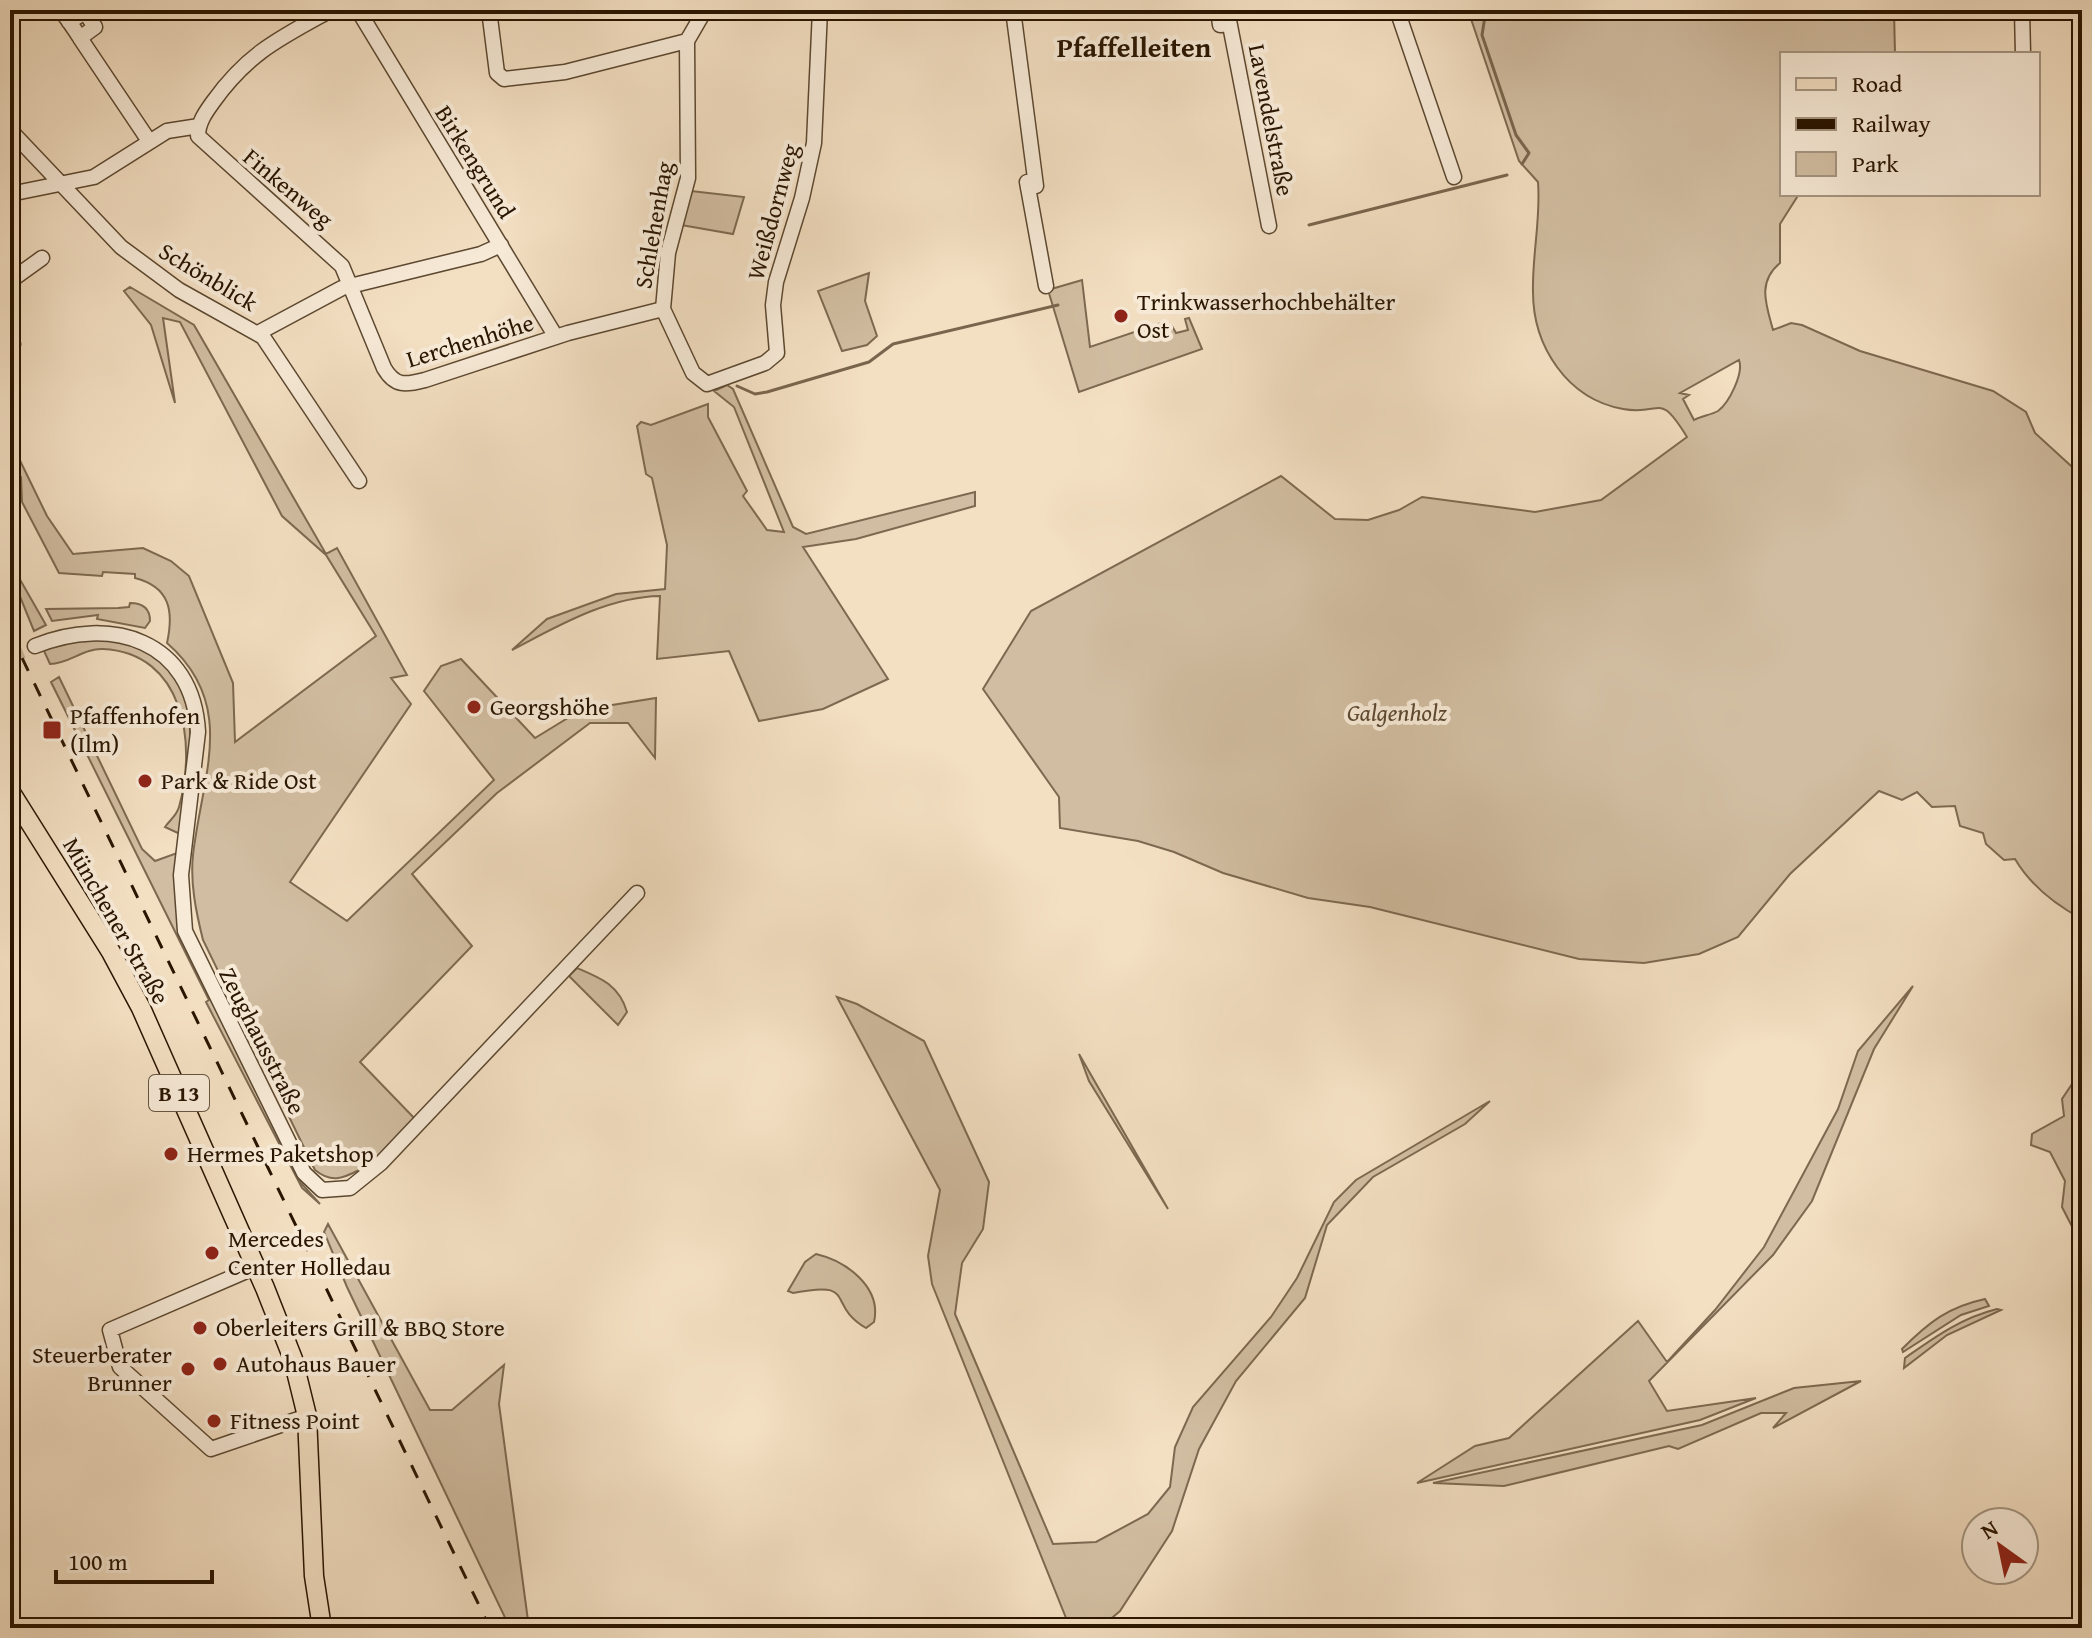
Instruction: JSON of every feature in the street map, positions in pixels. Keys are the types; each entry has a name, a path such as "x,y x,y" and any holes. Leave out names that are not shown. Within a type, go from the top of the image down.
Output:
{"main road":[{"name":"Münchener Straße","path":"10,791 128,984 256,1267 299,1375 307,1416 314,1576 322,1628"}],"street":[{"path":"10,194 105,172 149,141 177,128 199,126 240,67 272,44 331,10"},
{"name":"Birkengrund","path":"358,10 423,123 556,337"},
{"path":"489,10 497,73 504,79 565,72 687,41 705,10"},
{"name":"Weißdornweg","path":"713,384 765,363 777,353 774,293 812,161 820,10"},
{"path":"1013,10 1033,168 1026,169 1028,188 1046,286"},
{"name":"Lavendelstraße","path":"1218,10 1220,25 1229,17"},
{"path":"1397,10 1454,177"},
{"path":"2022,10 2023,52"},
{"path":"65,16 149,141"},
{"name":"Lavendelstraße","path":"1229,17 1269,226"},
{"name":"Schlehenhag","path":"687,41 688,178 668,253 663,309 693,373 702,382 713,384"},
{"name":"Finkenweg","path":"199,126 201,141 333,255 352,285"},
{"name":"Schönblick","path":"10,130 59,184 140,263 179,290 258,333 359,481"},
{"path":"258,333 352,285 481,254 501,245"},
{"path":"10,281 42,258"},
{"name":"Lerchenhöhe","path":"352,285 384,368 393,380 403,385 556,337 663,309"},
{"name":"Zeughausstraße","path":"35,646 87,631 124,635 159,654 186,686 195,710 198,732 181,875 185,931 304,1173 322,1190 350,1188 381,1163 637,893"},
{"path":"256,1267 110,1330 117,1362 211,1449 307,1416"}],"green space":[{"name":"Galgenholz","path":"1468,10 1894,10 1895,52 1780,52 1780,196 1798,196 1780,224 1780,263 1768,278 1766,302 1773,330 1791,323 1802,325 1860,351 1993,391 2026,412 2035,433 2082,476 2082,919 2044,894 2015,859 2004,860 1986,844 1983,833 1960,826 1955,806 1932,807 1917,792 1902,800 1879,791 1790,874 1738,937 1699,954 1644,963 1579,959 1370,907 1308,898 1223,873 1138,841 1060,828 1059,797 983,689 1031,611 1281,476 1335,519 1368,520 1399,510 1422,497 1535,512 1601,500 1687,437 1665,409 1623,409 1585,394 1557,367 1547,350 1539,332 1533,292 1538,182 1519,161","holes":["1739,360 1739,372 1722,407 1694,420 1683,399 1689,395 1680,393"]},
{"path":"691,191 744,197 733,234 681,225"},
{"path":"869,273 865,301 877,336 867,345 842,351 818,291"},
{"path":"1082,280 1090,347 1164,322 1172,326 1176,333 1188,330 1185,319 1189,318 1202,349 1079,392 1048,290"},
{"path":"130,287 194,325 326,554 337,548 407,675 391,678 411,704 290,882 347,921 494,780 424,691 441,666 461,659 535,738 581,710 656,698 655,758 628,723 590,723 497,793 412,874 472,946 360,1062 417,1121 363,1172 359,1170 331,1178 315,1170 203,940 194,898 192,866 207,769 209,716 202,691 189,667 167,643 170,621 167,602 156,587 135,578 135,574 103,572 102,576 59,573 22,502 21,477 10,463 10,440 47,516 73,554 143,548 171,561 189,576 233,683 235,742 376,636 326,555 282,516 180,322 163,318 175,403 151,325 124,291"},
{"path":"727,385 733,389 793,527 806,534 975,492 975,506 856,539 803,547 888,679 823,709 759,721 729,651 657,659 660,596 602,607 512,650 547,619 616,594 665,589 667,545 652,478 646,474 637,426 641,422 651,425 708,404 708,417 747,491 743,496 767,530 784,532 734,407 714,391"},
{"path":"10,562 46,625 34,631 10,572"},
{"path":"130,603 142,605 147,610 150,621 145,628 97,619 98,615 52,621 46,609 118,608 129,607"},
{"path":"107,636 148,651 168,667 181,687 188,710 190,760 180,834 165,827 179,807 186,756 178,706 167,684 152,666 130,654 96,649 64,662 50,664 44,651 58,643"},
{"path":"59,677 142,849 155,861 177,853 191,958 300,1182 320,1204 302,1188 206,1002 209,1000 51,682"},
{"path":"577,968 601,979 619,995 627,1012 618,1025 569,976"},
{"path":"1913,986 1874,1049 1812,1201 1773,1255 1649,1381 1667,1411 1756,1398 1700,1420 1417,1483 1475,1446 1509,1438 1638,1321 1667,1362 1715,1310 1764,1247 1838,1109 1858,1051"},
{"path":"837,997 857,1004 924,1041 989,1182 983,1229 962,1263 955,1314 1053,1544 1096,1542 1148,1514 1170,1487 1175,1447 1193,1407 1271,1317 1297,1278 1334,1202 1356,1180 1490,1101 1465,1124 1373,1177 1327,1225 1305,1298 1236,1381 1199,1449 1172,1531 1120,1611 1100,1628 1062,1628 1066,1618 932,1284 928,1256 940,1190"},
{"path":"1079,1054 1168,1209 1089,1081"},
{"path":"2082,1069 2082,1246 2062,1207 2065,1181 2050,1152 2031,1145 2032,1134 2064,1116 2062,1099"},
{"path":"328,1224 430,1410 452,1410 504,1365 499,1404 529,1628 510,1628 347,1287 324,1232"},
{"path":"816,1254 850,1269 867,1287 873,1298 874,1322 866,1328 854,1319 834,1292 788,1291 805,1262"},
{"path":"1985,1299 1989,1306 1961,1315 1903,1352 1902,1349 1930,1323 1960,1306"},
{"path":"2001,1310 1947,1335 1904,1368 1905,1358 1938,1336 1960,1323"},
{"path":"1861,1381 1773,1428 1786,1413 1761,1413 1678,1449 1669,1446 1504,1486 1433,1483 1702,1425 1794,1388"}],"waterway":[{"path":"1486,10 1482,35 1516,135 1529,153 1522,164"},
{"path":"1309,225 1507,175"},
{"path":"737,386 755,394 767,392 869,362 893,344 1058,305"}],"tunnel":[{"path":"10,657 35,646"}],"railway":[{"path":"10,633 490,1628"}],"place":[{"name":"Trinkwasserhochbehälter Ost","path":"1121,316"},
{"name":"Georgshöhe","path":"474,707"},
{"name":"Pfaffenhofen (Ilm)","path":"52,730"},
{"name":"Park & Ride Ost","path":"145,781"},
{"name":"Hermes Paketshop","path":"171,1154"},
{"name":"Mercedes Center Holledau","path":"212,1253"},
{"name":"Oberleiters Grill & BBQ Store","path":"200,1328"},
{"name":"Autohaus Bauer","path":"220,1364"},
{"name":"Steuerberater Brunner","path":"188,1369"},
{"name":"Fitness Point","path":"214,1421"}],"district":[{"name":"Pfaffelleiten","path":"1134,47"}]}
